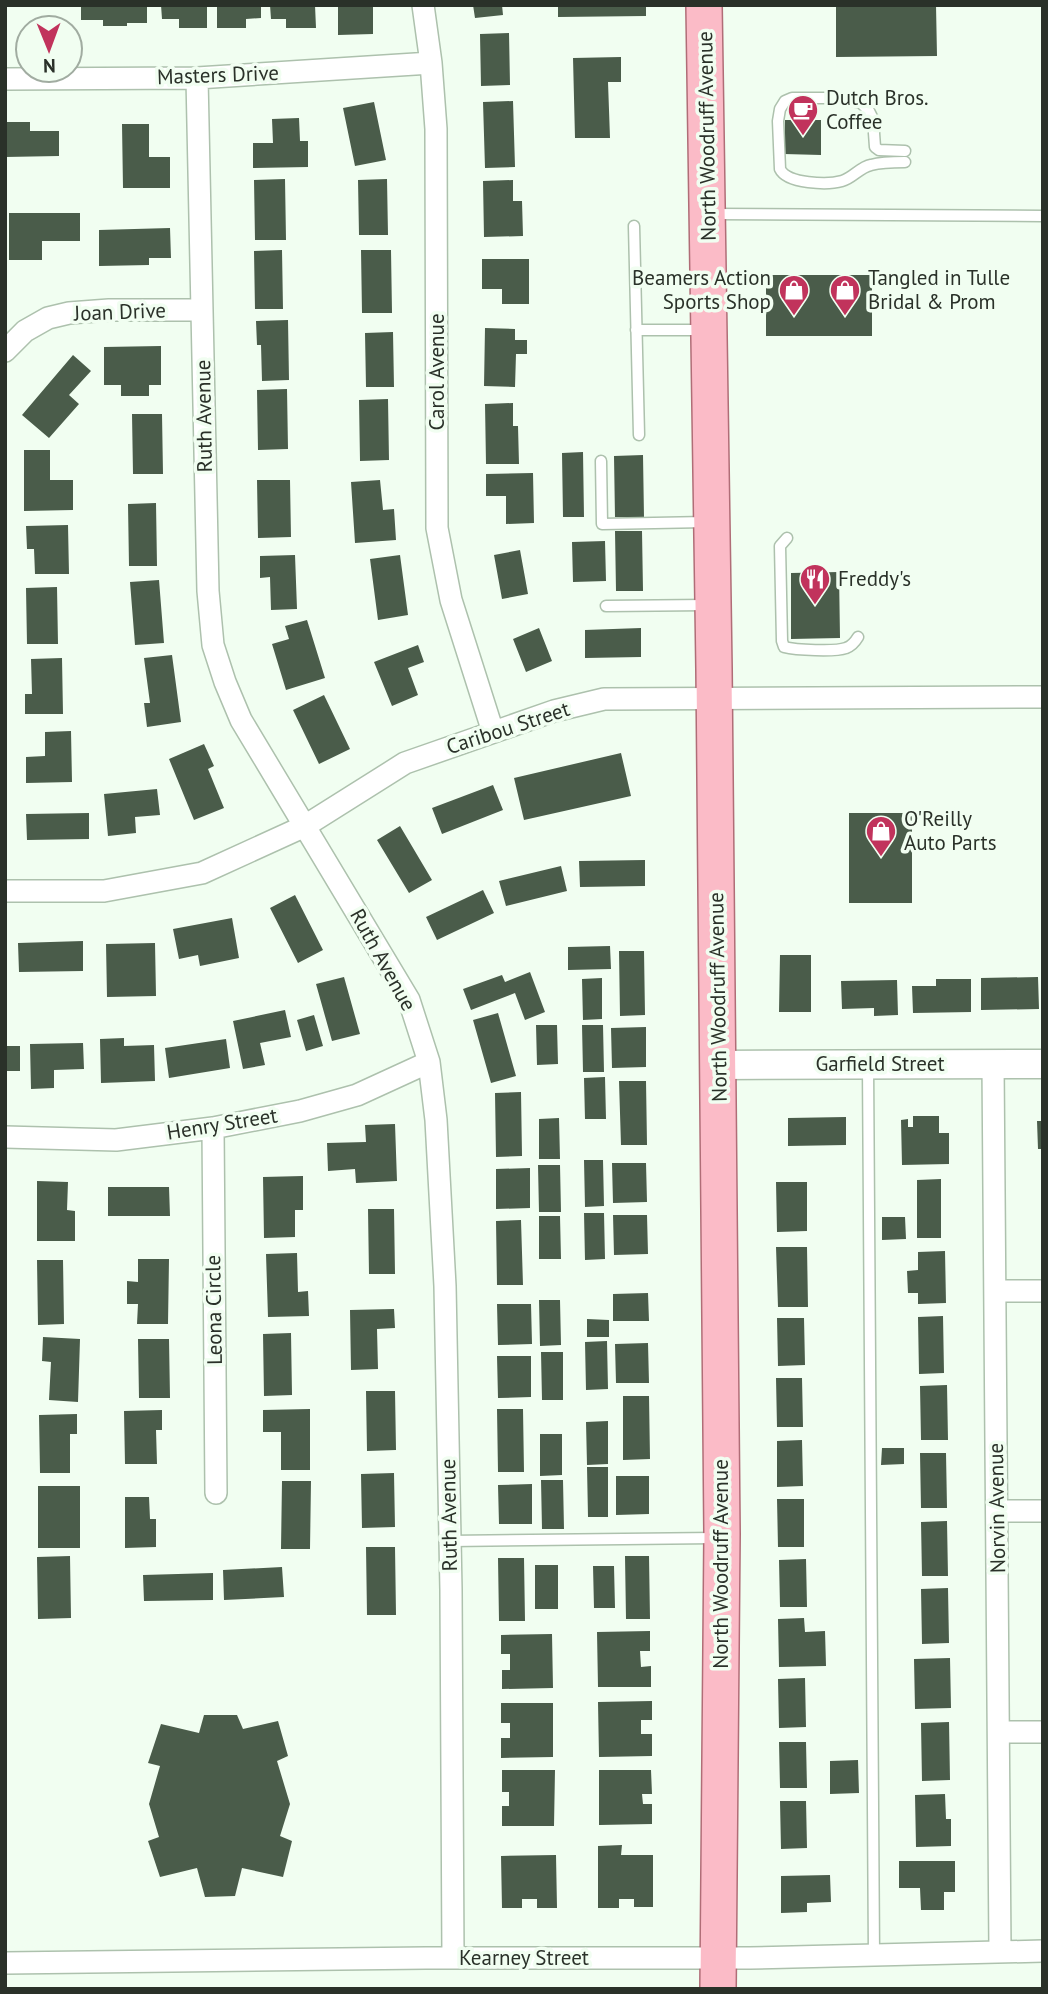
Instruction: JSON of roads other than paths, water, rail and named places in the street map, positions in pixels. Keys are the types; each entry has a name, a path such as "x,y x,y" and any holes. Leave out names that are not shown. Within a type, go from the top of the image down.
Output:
{"main road":[{"name":"North Woodruff Avenue","path":"704,5 714,604 722,1538 718,1973"}],"street":[{"name":"Carol Avenue","path":"423,5 436,129 437,528 451,600 492,732"},
{"name":"Masters Drive","path":"5,79 197,78 431,64"},
{"name":"Ruth Avenue","path":"197,78 208,592 213,645 241,720 409,1000 429,1062 436,1121 445,1286 453,1958"},
{"name":"Joan Drive","path":"6,348 24,331 48,317 109,310 201,310"},
{"name":"Caribou Street","path":"5,891 104,891 202,873 305,826 405,763 554,711 604,699 1043,697"},
{"name":"Henry Street","path":"5,1137 116,1140 213,1128 300,1111 357,1095 429,1062"},
{"name":"Norvin Avenue","path":"993,1064 1000,1951"},
{"name":"Garfield Street","path":"718,1065 1043,1064"},
{"name":"Leona Circle","path":"213,1128 216,1493"},
{"path":"995,1291 1043,1291"},
{"path":"998,1511 1043,1510"},
{"path":"999,1732 1043,1731"},
{"name":"Kearney Street","path":"5,1963 453,1958 718,1973 755,1958 1043,1951"}],"lane":[{"path":"792,98 836,98 861,103 873,119 875,147 905,157 861,168 842,181 804,182 789,178 783,175 780,169 780,109 792,98"},
{"path":"708,214 1043,216"},
{"path":"634,226 639,435"},
{"path":"636,330 710,330"},
{"path":"601,461 602,524 712,522"},
{"path":"787,538 780,545 784,647 842,649 850,647 858,637"},
{"path":"606,606 714,604"},
{"path":"868,1064 874,1955"},
{"path":"450,1541 722,1538"}],"place":[{"name":"Dutch Bros. Coffee","path":"803,137"},
{"name":"Beamers Action Sports Shop","path":"794,317"},
{"name":"Tangled in Tulle Bridal & Prom","path":"845,317"},
{"name":"Freddy's","path":"815,606"},
{"name":"O'Reilly Auto Parts","path":"881,858"}]}
